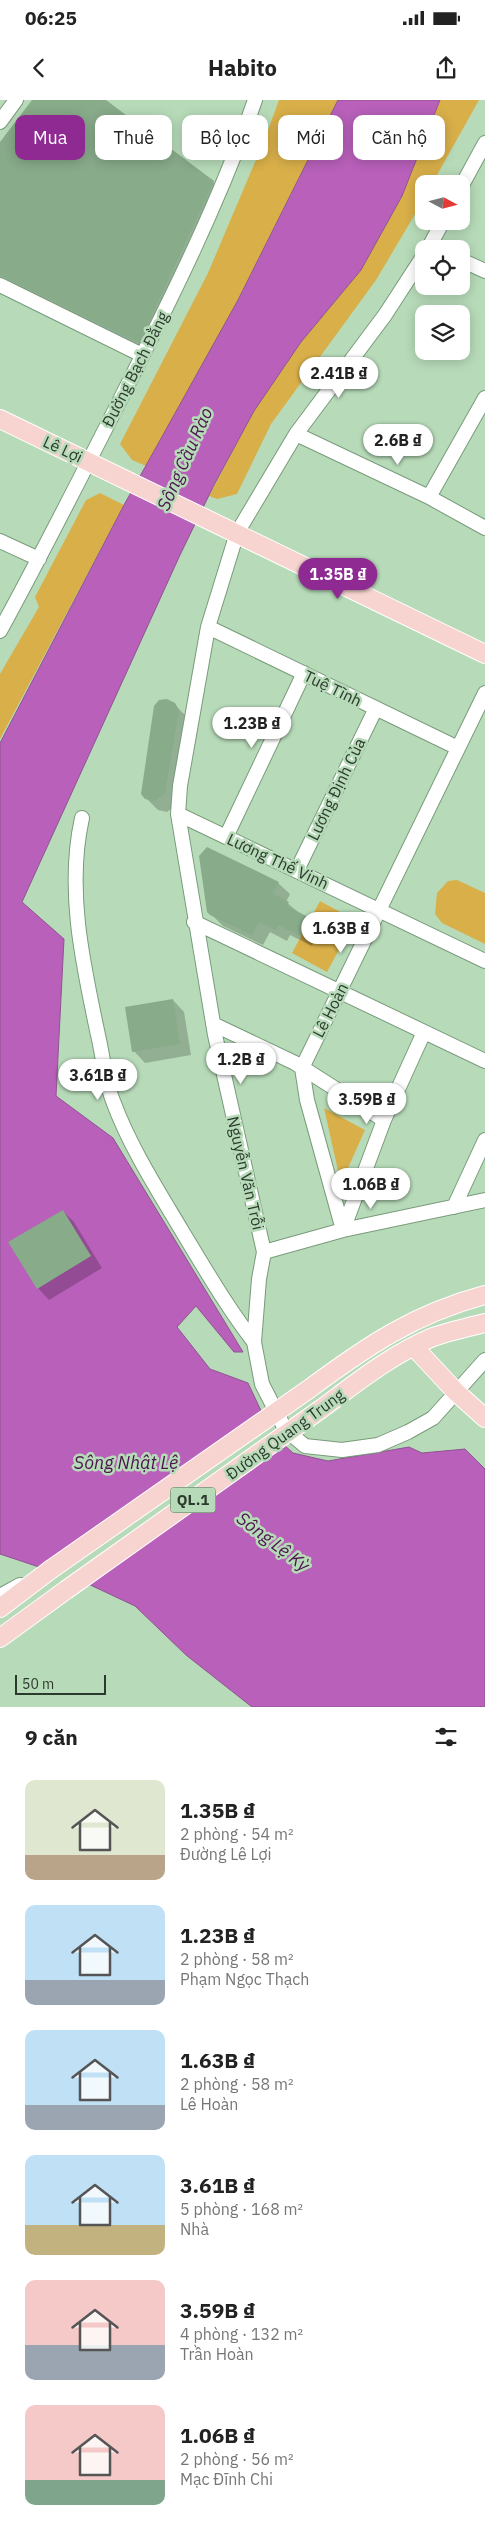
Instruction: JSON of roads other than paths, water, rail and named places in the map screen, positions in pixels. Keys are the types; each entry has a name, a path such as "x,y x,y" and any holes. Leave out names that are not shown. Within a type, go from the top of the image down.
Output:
{"main road":[{"name":"Lê Lợi","path":"0,419 485,654"},
{"name":"Đường Quang Trung","path":"0,1609 46,1574 309,1390 353,1356 420,1317 485,1295"},
{"name":"Đường Quang Trung","path":"8,1629 66,1590 367,1375 433,1338 485,1323"},
{"path":"414,1347 456,1392 485,1418"},
{"path":"0,1609 8,1629"}],"street":[{"path":"0,122 16,100"},
{"name":"Đường Bạch Đằng","path":"0,631 40,559 180,281 232,166 255,100"},
{"path":"468,175 485,143"},
{"path":"470,264 485,271"},
{"name":"Nguyễn Văn Trỗi","path":"415,271 296,434 237,533 208,627 180,786 178,814 194,922 213,1024 264,1252 259,1279 254,1342 262,1384 285,1429 305,1446 342,1450 378,1445 408,1432 433,1418 485,1360"},
{"path":"0,285 142,355"},
{"path":"429,497 485,398"},
{"path":"296,434 429,497 485,528"},
{"path":"0,541 40,559"},
{"name":"Tuệ Tĩnh","path":"208,627 458,748"},
{"path":"226,837 304,673"},
{"name":"Lê Hoàn","path":"302,1068 485,693"},
{"name":"Lương Định Của","path":"296,870 376,708"},
{"name":"Lương Thế Vinh","path":"178,814 485,960"},
{"path":"82,818 76,845 74,891 87,984 112,1099 126,1131 162,1198 232,1314 254,1342"},
{"path":"194,922 485,1061"},
{"path":"213,1024 302,1068 384,1120"},
{"path":"343,1230 384,1120 424,1032"},
{"path":"302,1068 307,1100 343,1230"},
{"path":"454,1207 485,1140"},
{"path":"264,1252 343,1230 485,1200"},
{"path":"0,1596 46,1574"}],"water":[{"name":"Sông Nhật Lệ","path":"338,100 440,100 434,115 353,115 353,160 416,160 402,196 361,270 301,342 254,411 214,485 180,555 22,902 64,939 56,1096 113,1138 243,1352 234,1352 196,1306 177,1327 210,1369 248,1383 272,1434 293,1453 328,1461 409,1447 422,1453 465,1449 485,1469 485,1707 252,1707 186,1655 135,1606 84,1582 0,1554 0,743 124,505 238,300 308,160 343,160 343,115 330,115"}],"water label":[{"name":"Sông Cầu Rào","path":"185,459"},
{"name":"Sông Lệ Kỳ","path":"273,1542"}]}
